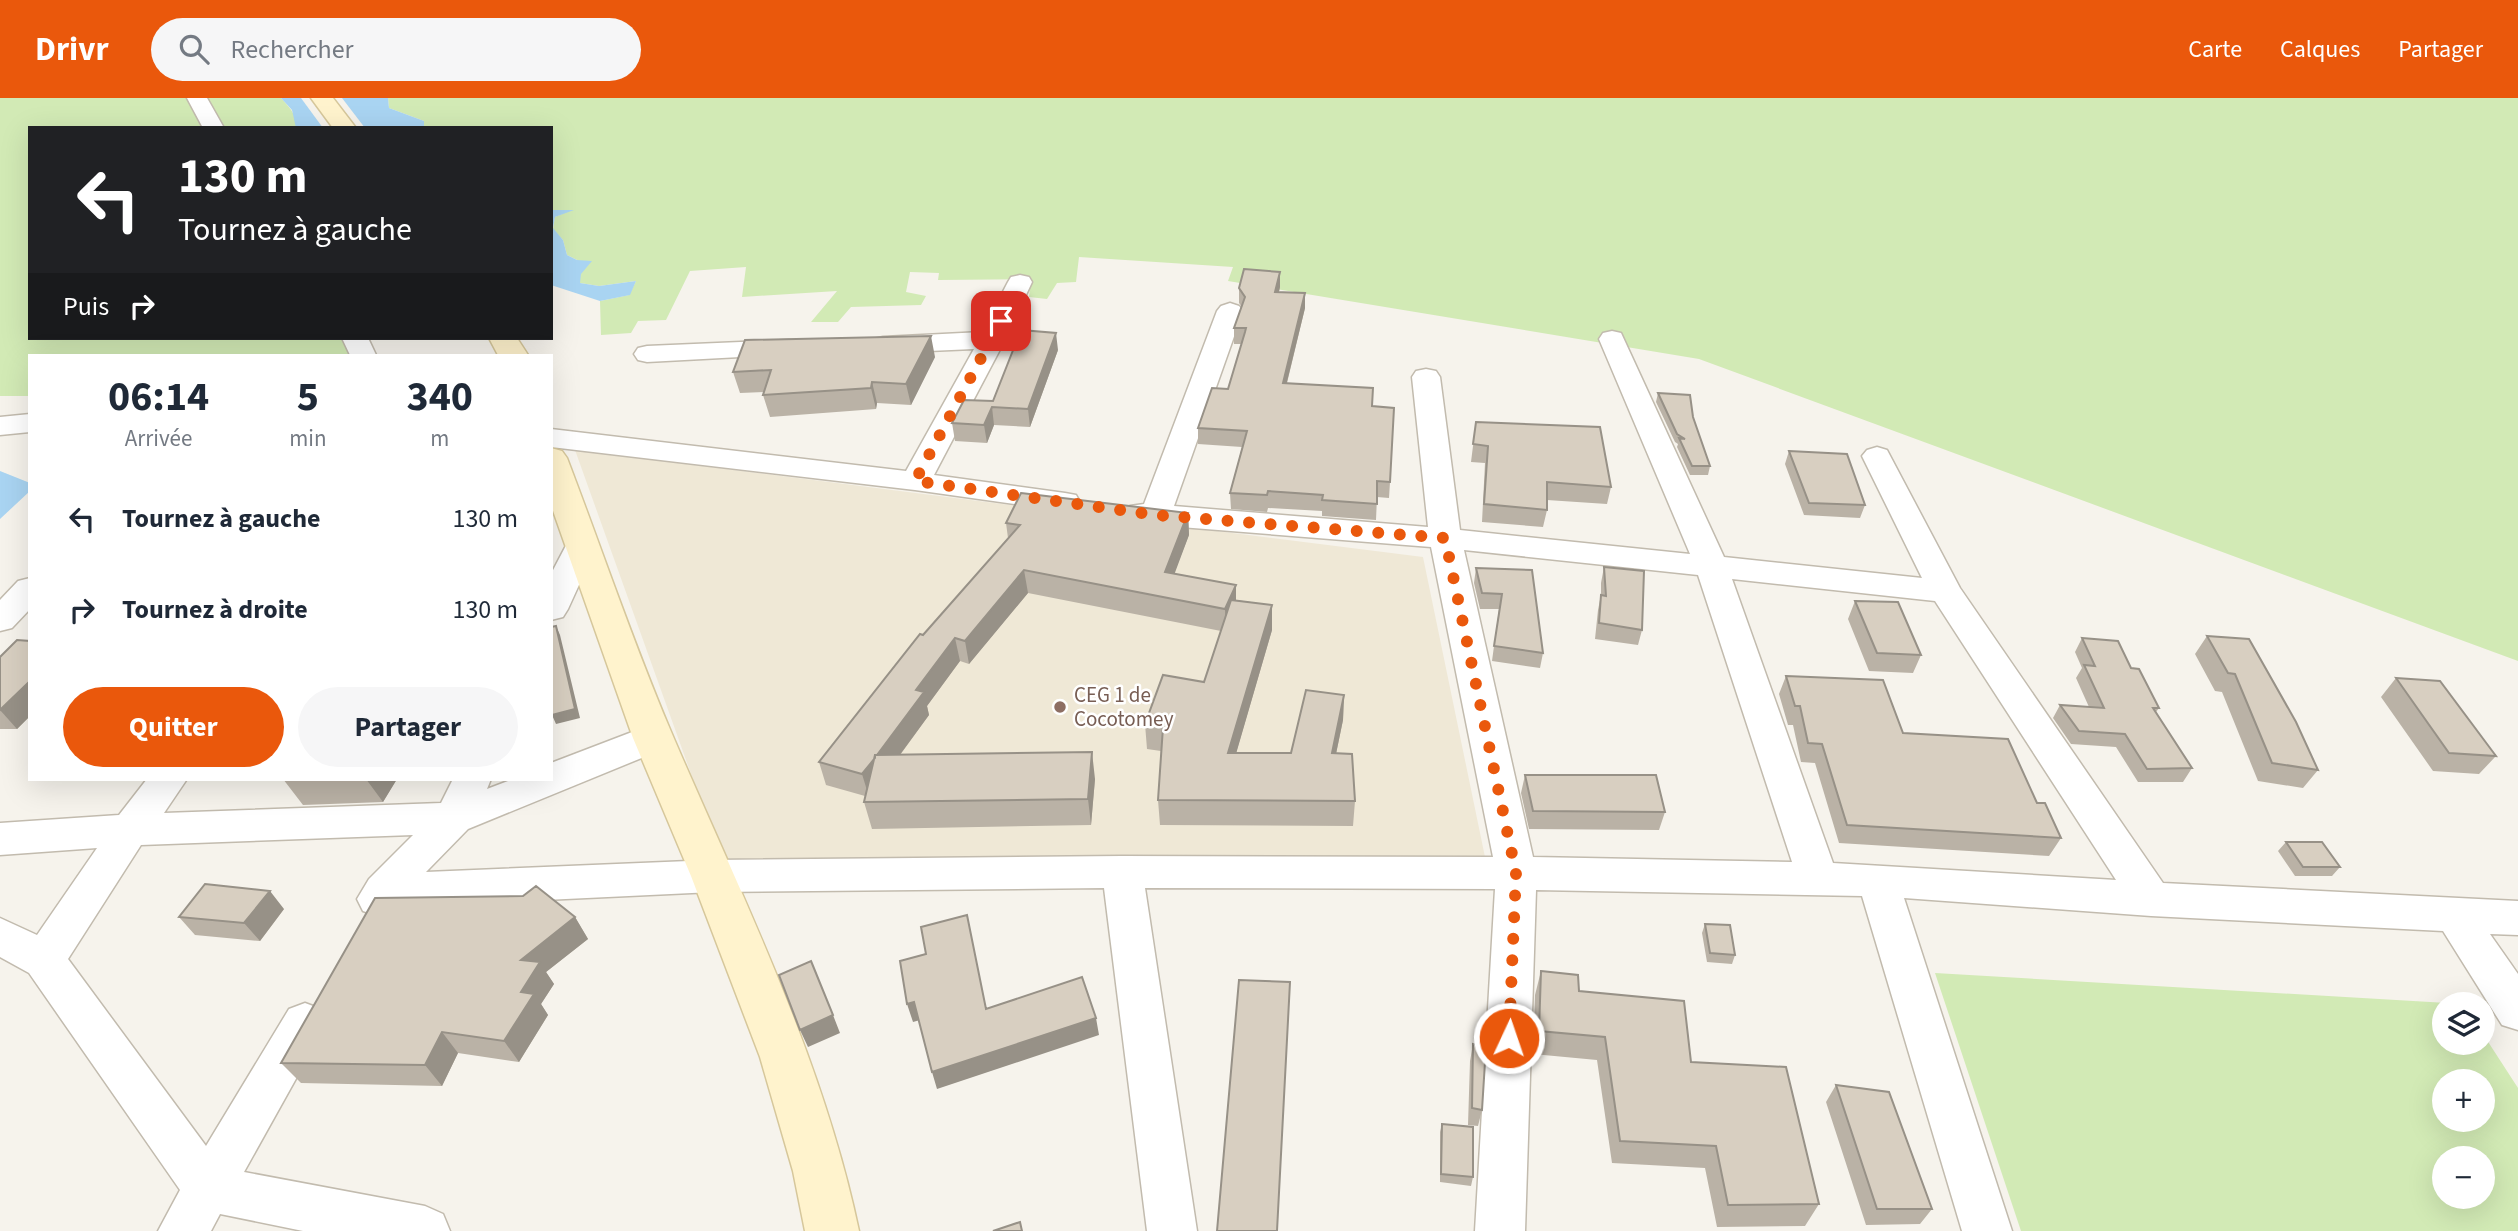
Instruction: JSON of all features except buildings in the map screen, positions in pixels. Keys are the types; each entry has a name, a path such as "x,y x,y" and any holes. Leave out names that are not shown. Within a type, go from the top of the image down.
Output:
{"main road":[{"path":"322,98 343,126"},
{"path":"553,463 653,738 713,876 785,1057 820,1171 832,1231"}],"street":[{"path":"197,98 213,126"},
{"path":"915,481 992,340 1020,282"},
{"path":"1155,515 1230,311"},
{"path":"854,346 992,340"},
{"path":"1612,340 1712,567 1818,878"},
{"path":"647,354 813,347"},
{"path":"1426,377 1445,538 1516,873 1500,1231"},
{"path":"0,426 28,423"},
{"path":"553,438 915,481 1155,515 1445,538 1945,591"},
{"path":"1877,456 1945,591 2151,898"},
{"path":"553,605 582,543"},
{"path":"0,621 28,591"},
{"path":"553,778 653,738"},
{"path":"44,960 130,830 167,781"},
{"path":"355,938 383,891 454,818 471,781"},
{"path":"0,839 130,830 454,818 546,781"},
{"path":"1122,872 1172,1231"},
{"path":"383,891 713,876 1122,872 1516,873 1878,880 2518,918"},
{"path":"1878,880 1987,1231"},
{"path":"2454,914 2518,1011"},
{"path":"0,936 44,960 207,1188 425,1231"},
{"path":"183,1231 326,986"}],"shaded area":[{"name":"CEG 1 de Cocotomey","path":"575,450 1423,557 1485,857 1126,857 724,866"}],"green space":[{"path":"0,98 281,98 292,111 296,126 28,126 28,340 356,340 363,354 28,354 28,396 0,396"},
{"path":"388,98 2518,98 2518,661 1699,359 1228,281 1233,267 1079,257 1076,282 1057,283 1047,299 1029,297 1031,279 938,280 939,273 910,272 906,292 926,296 921,305 851,307 838,322 811,322 837,291 742,297 746,267 690,271 666,320 638,321 631,333 601,335 600,301 629,295 636,281 599,286 580,283 577,260 567,255 563,240 553,229 555,217 571,210 553,210 553,126 424,126 424,121 389,108"},
{"path":"1935,973 2432,1002 2432,1055 2495,1055 2495,1053 2518,1088 2518,1231 2021,1231"}],"water":[{"path":"281,98 388,98 389,108 424,121 424,126 296,126 292,110"},
{"path":"553,210 574,210 555,217 553,228"},
{"path":"553,228 563,240 567,255 577,260 592,261 581,274 580,283 599,286 636,281 630,295 600,301 553,286"},
{"path":"0,471 28,482 28,493 0,519"}],"pier":[{"path":"301,98 342,98 363,126 322,126"}],"place":[{"name":"CEG 1 de Cocotomey","path":"1060,707"}],"route":[{"path":"1001,321 915,481 1155,515 1445,538 1516,873 1509,1038"}]}
